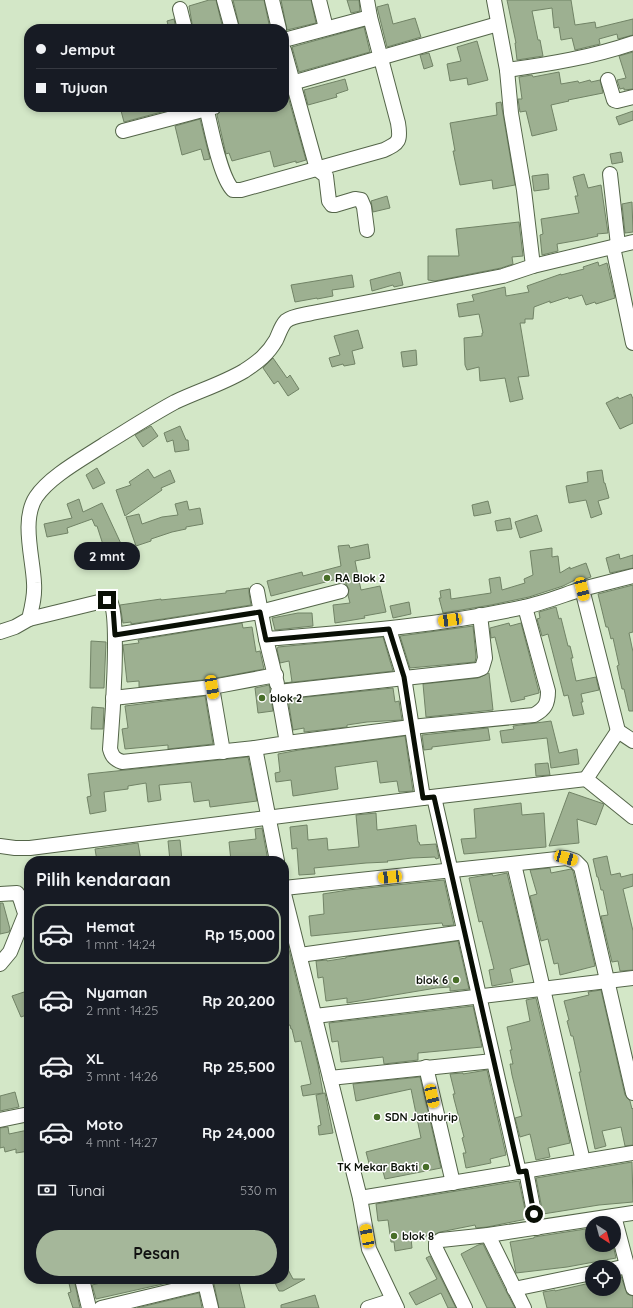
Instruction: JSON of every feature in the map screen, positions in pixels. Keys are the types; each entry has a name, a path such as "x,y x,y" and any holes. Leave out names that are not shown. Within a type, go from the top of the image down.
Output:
{"street":[{"path":"224,0 231,24"},
{"path":"272,0 278,24"},
{"path":"319,0 326,28"},
{"path":"210,112 224,175 229,186 233,190 241,190 317,169 384,150 395,145 399,139 398,123 370,17 367,0"},
{"path":"494,0 507,70 511,113 524,190 533,266"},
{"path":"180,9 184,24"},
{"path":"289,39 370,17"},
{"path":"367,230 364,207 361,200 355,199 332,205 329,201 326,176 317,169 289,84 498,24"},
{"path":"507,70 562,62 605,53 633,43"},
{"path":"608,80 614,100 617,101 633,97"},
{"path":"123,131 194,112"},
{"path":"610,174 616,246 633,343"},
{"path":"29,619 33,606 34,585 28,530 29,512 36,497 53,479 125,432 176,402 217,385 243,372 263,358 271,349 282,326 291,318 503,276 533,266 633,242"},
{"path":"266,640 389,629 480,615 525,607 582,589 633,576"},
{"path":"582,589 618,732 633,741"},
{"path":"257,591 266,640 276,675 286,743"},
{"path":"115,635 260,612 341,591"},
{"path":"0,632 15,627 29,619 107,600 110,601 113,608 115,635 110,749 117,761 122,762 223,752 411,727 534,715 543,710 547,704 548,691 525,607"},
{"path":"278,692 477,670 482,668 485,658 480,615"},
{"path":"389,629 404,677 411,727 429,797 451,870 493,1060 537,1228"},
{"path":"113,698 212,687 276,675"},
{"path":"212,687 223,752"},
{"path":"586,780 618,732"},
{"path":"255,748 276,856"},
{"path":"0,846 30,848 429,797 586,780 633,817"},
{"path":"289,887 566,858 575,861 581,868 633,1093"},
{"path":"514,864 583,1161"},
{"path":"0,894 17,893 20,896 24,908"},
{"path":"289,913 360,1198 369,1249 395,1304 368,1308"},
{"path":"0,964 10,952 24,923"},
{"path":"300,955 464,932"},
{"path":"315,1016 633,978"},
{"path":"330,1078 493,1060"},
{"path":"426,1067 453,1183"},
{"path":"0,1120 24,1115"},
{"path":"360,1198 633,1153"},
{"path":"614,1216 633,1213"},
{"path":"465,1308 436,1249 436,1243 440,1240 488,1235 585,1221"},
{"path":"488,1235 524,1308"},
{"path":"621,1267 633,1288"},
{"path":"514,1289 585,1274"},
{"path":"83,1284 89,1308"},
{"path":"101,1308 193,1284"},
{"path":"206,1284 211,1308"}],"building":[{"path":"209,0 216,0 222,24 192,24 189,6"},
{"path":"233,0 264,0 269,24 239,24"},
{"path":"281,0 311,0 316,23 289,30 289,24 286,24"},
{"path":"347,0 359,0 360,11 351,13"},
{"path":"507,0 571,0 575,25 595,22 596,28 633,19 633,35 618,39 617,34 599,39 600,44 575,50 572,38 561,40 559,27 554,28 552,8 532,11 543,56 517,60 516,43"},
{"path":"388,4 393,24 415,18 421,37 387,47 377,7"},
{"path":"174,19 175,24 168,24 167,21"},
{"path":"364,27 370,52 299,72 292,47"},
{"path":"477,41 488,80 468,85 467,78 450,81 447,64 461,61 457,47"},
{"path":"633,52 633,89 620,89 617,80 626,78 619,56"},
{"path":"429,53 433,66 424,69 420,55"},
{"path":"559,72 561,84 578,81 579,83 590,80 591,82 600,80 603,93 551,105 557,130 532,136 526,111 520,112 518,99 522,99 519,77 532,75 533,77"},
{"path":"345,79 348,90 336,94 337,97 308,105 304,90"},
{"path":"289,100 306,160 274,167 270,151 232,161 229,153 226,154 217,115 220,112 289,112"},
{"path":"501,102 515,185 493,189 492,180 460,185 453,151 455,151 450,123 497,115 496,103"},
{"path":"633,111 633,120 619,125 616,117"},
{"path":"121,112 162,112 124,122"},
{"path":"200,119 210,159 204,160 201,149 182,155 175,126"},
{"path":"621,152 623,162 612,164 610,154"},
{"path":"548,174 549,189 534,191 532,176"},
{"path":"584,174 588,188 601,185 608,233 597,234 598,236 557,244 558,251 542,255 540,235 543,234 541,219 579,213 575,196 578,196 573,177"},
{"path":"387,196 390,208 373,212 371,201"},
{"path":"632,202 633,232 625,233 622,204"},
{"path":"519,222 523,256 512,257 513,264 501,268 435,281 428,280 428,256 459,256 456,229"},
{"path":"598,262 599,266 607,263 615,298 596,304 595,302 586,305 582,295 569,299 568,297 550,303 550,301 534,307 533,319 525,319 525,323 520,323 529,376 518,377 523,399 510,402 505,378 480,381 479,367 467,370 465,365 464,338 482,336 483,333 479,314 459,317 457,304 474,301 472,295 505,287 506,296 529,292 527,286 561,274 584,269 583,267"},
{"path":"400,272 403,285 394,287 393,285 372,291 370,280"},
{"path":"352,275 354,287 332,290 333,296 295,302 291,285"},
{"path":"358,330 363,348 352,351 355,364 344,366 343,364 332,367 329,358 340,355 334,336"},
{"path":"416,350 417,365 403,367 401,352"},
{"path":"273,358 287,378 290,375 299,389 288,396 278,381 274,384 263,368"},
{"path":"631,394 633,399 633,423 620,429 606,403 618,397 619,399"},
{"path":"151,426 158,436 143,447 135,435"},
{"path":"180,426 186,440 188,440 189,450 175,452 173,440 167,442 164,433"},
{"path":"97,468 105,483 93,489 86,475"},
{"path":"148,469 154,478 170,470 175,482 161,488 162,490 125,516 116,490 131,485 129,482"},
{"path":"602,470 604,483 609,498 598,501 602,514 591,518 586,500 569,503 566,486 588,482 587,472"},
{"path":"79,499 83,512 102,503 123,548 106,554 97,526 95,526 92,519 67,528 68,533 47,537 44,524 72,518 67,504"},
{"path":"187,501 189,510 200,508 203,524 186,527 186,529 151,539 151,541 136,546 126,517 139,514 142,524 162,517 178,515 175,504"},
{"path":"488,501 491,513 474,516 472,505"},
{"path":"537,515 542,531 520,538 515,522"},
{"path":"510,518 512,529 497,531 495,521"},
{"path":"368,544 370,558 355,561 361,590 380,586 386,612 364,616 365,618 335,623 333,605 350,603 348,595 349,589 346,584 345,577 271,596 267,581 302,572 303,576 341,566 338,546 349,545 350,548"},
{"path":"552,548 552,557 558,556 560,573 570,567 570,569 586,563 591,577 580,581 579,578 563,586 529,597 443,613 439,598 441,598 440,591 450,589 451,599 491,593 489,579 500,577 502,590 525,583 524,579 533,575 530,551"},
{"path":"619,554 620,559 633,555 633,568 610,573 606,558"},
{"path":"633,585 633,632 629,633 633,652 633,711 629,711 624,689 622,689 617,666 619,665 613,638 611,639 608,627 606,627 598,594"},
{"path":"249,588 251,605 131,624 131,622 123,623 120,605 161,599 226,593 226,591"},
{"path":"409,602 411,614 393,618 390,606"},
{"path":"556,607 559,619 561,618 568,646 570,646 576,681 596,677 599,690 581,694 584,714 573,716 568,695 564,696 548,634 542,636 537,619 540,618 539,612"},
{"path":"298,613 312,613 313,626 275,630 272,618"},
{"path":"242,623 243,628 252,627 256,652 260,651 264,669 211,679 139,687 139,681 127,682 123,645 139,643 138,640"},
{"path":"509,623 510,626 521,623 539,692 524,697 525,699 511,702 495,637 491,638 490,628"},
{"path":"473,626 476,657 475,662 410,668 400,636"},
{"path":"383,637 393,671 285,683 292,682 289,661 280,663 277,649 278,647"},
{"path":"91,641 106,642 104,688 90,688"},
{"path":"489,673 493,710 426,717 423,684 478,678"},
{"path":"269,685 273,711 258,713 255,688"},
{"path":"393,688 395,702 399,701 402,720 367,722 347,725 347,727 304,732 304,728 293,730 288,699"},
{"path":"205,696 213,744 168,749 168,745 125,749 122,729 128,728 125,706"},
{"path":"92,707 104,708 103,729 91,729"},
{"path":"551,721 559,753 577,749 579,764 551,768 547,738 502,743 500,731 514,729 513,726"},
{"path":"488,728 490,740 432,747 432,749 424,750 422,735"},
{"path":"405,736 413,791 399,792 397,781 380,783 377,761 335,767 338,789 293,796 291,780 276,782 275,773 280,772 278,754"},
{"path":"248,757 257,801 210,807 209,800 194,802 191,782 159,785 161,800 148,802 146,783 128,786 128,789 104,792 106,811 90,814 87,797 91,796 88,774"},
{"path":"548,763 550,775 536,776 535,764"},
{"path":"569,792 604,804 596,825 577,819 579,843 549,846"},
{"path":"521,803 522,815 544,813 546,847 464,854 461,839 476,838 474,809"},
{"path":"376,813 377,830 416,825 418,842 420,845 436,844 439,858 412,858 387,861 388,862 314,868 315,874 299,875 297,848 292,849 290,827 307,825 308,840 327,838 328,850 359,847 356,815"},
{"path":"262,828 267,856 230,856 229,842 256,839 255,829"},
{"path":"180,840 182,856 170,856 168,841"},
{"path":"138,843 140,856 96,856 95,849"},
{"path":"607,856 611,875 620,873 621,877 633,874 633,886 623,889 633,931 633,970 620,971 618,961 612,962 601,916 608,915 603,890 601,890 593,859"},
{"path":"550,868 551,873 571,869 573,871 595,966 560,975 558,963 554,964 548,939 541,941 530,896 537,894 530,870"},
{"path":"507,873 529,964 510,969 513,982 492,986 489,970 494,969 482,921 479,922 469,878"},
{"path":"444,880 454,925 443,926 442,923 311,936 309,916 324,914 323,894"},
{"path":"0,903 3,903 10,929 9,932 0,934"},
{"path":"458,941 469,989 450,991 450,987 436,988 347,1003 347,998 326,1001 323,977 318,978 316,961 327,961"},
{"path":"289,950 318,1065 323,1093 303,1096 301,1086 311,1084 301,1041 295,1042 290,1025"},
{"path":"601,990 625,1095 630,1101 632,1109 633,1108 633,1145 625,1146 621,1127 602,1131 606,1146 595,1149 579,1072 581,1072 573,1036 571,1036 567,1021 569,1020 564,1001 589,995 588,992"},
{"path":"24,992 24,1016 21,1017 12,996"},
{"path":"536,998 570,1143 548,1148 550,1157 536,1160 530,1134 520,1137 515,1118 522,1116 510,1064 513,1064 510,1050 512,1050 507,1027 530,1021 526,1000"},
{"path":"473,1006 482,1047 418,1053 418,1060 384,1064 383,1057 341,1062 338,1041 332,1042 329,1023"},
{"path":"487,1070 506,1155 490,1159 491,1163 466,1168 463,1153 466,1153 462,1138 464,1137 454,1099 453,1094 455,1094 450,1074 463,1074"},
{"path":"420,1077 441,1168 385,1179 381,1164 370,1167 366,1152 421,1138 411,1089 356,1101 353,1084"},
{"path":"15,1092 19,1107 0,1111 0,1096"},
{"path":"325,1093 333,1133 319,1135 318,1126 321,1125 316,1095"},
{"path":"8,1127 9,1134 24,1131 24,1152 16,1153 16,1149 5,1152 4,1147 0,1148 0,1128"},
{"path":"632,1162 633,1202 599,1205 543,1214 536,1178"},
{"path":"519,1181 527,1219 487,1227 476,1228 475,1225 440,1232 433,1235 411,1238 412,1248 395,1251 394,1242 391,1242 388,1220 378,1221 376,1204"},
{"path":"585,1229 585,1252 615,1252 616,1258 605,1260 585,1260 585,1264 516,1273 510,1242"},
{"path":"483,1244 515,1308 487,1308 461,1254"},
{"path":"430,1256 456,1308 448,1308 441,1293 416,1305 409,1293 437,1279 426,1258"},
{"path":"289,1271 293,1279 305,1279 283,1291 279,1291 276,1284 289,1284"},
{"path":"621,1276 627,1294 633,1296 633,1308 547,1308 543,1292 555,1291 585,1284 585,1296 621,1296"},
{"path":"69,1284 75,1284 80,1308 73,1308 68,1293 71,1292"},
{"path":"96,1284 163,1284 96,1299 92,1285"},
{"path":"214,1284 239,1284 245,1308 219,1308"},
{"path":"199,1293 202,1308 137,1308"},
{"path":"315,1295 319,1308 281,1308 281,1305"}],"place":[{"name":"RA Blok 2","path":"327,578"},
{"name":"blok 2","path":"262,698"},
{"name":"blok 6","path":"456,980"},
{"name":"SDN Jatihurip","path":"377,1117"},
{"name":"TK Mekar Bakti","path":"426,1167"},
{"name":"blok 8","path":"394,1236"}],"route":[{"path":"107,600 110,601 113,608 115,635 260,612 266,640 389,629 404,677 423,798 434,797 519,1172 526,1171 534,1214"}]}
